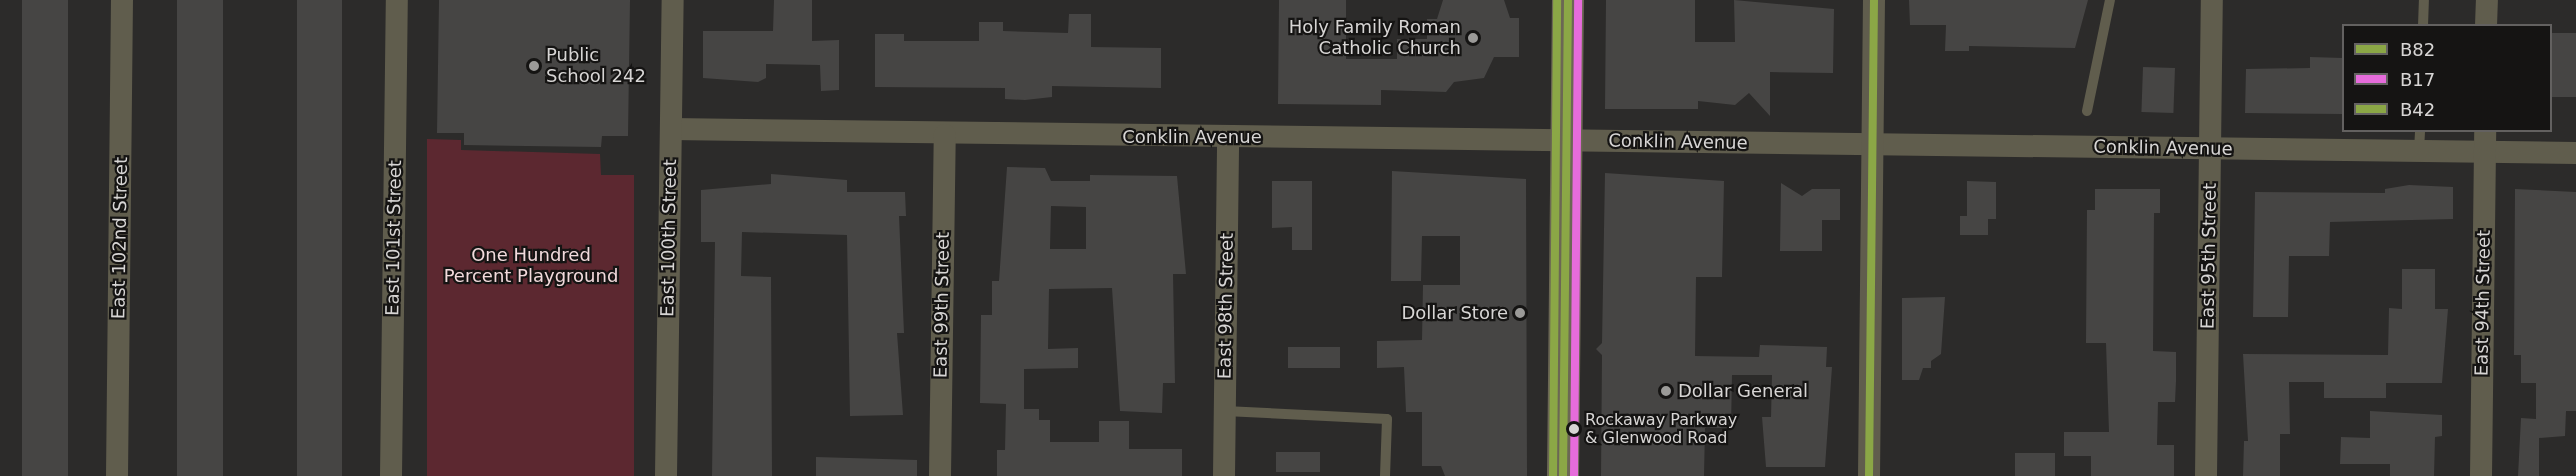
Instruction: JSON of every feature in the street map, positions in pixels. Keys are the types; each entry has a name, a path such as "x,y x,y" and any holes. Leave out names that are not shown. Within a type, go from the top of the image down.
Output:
{"street":[{"name":"East 102nd Street","path":"117,476 122,0"},
{"name":"East 101st Street","path":"391,476 397,0"},
{"name":"East 100th Street","path":"666,476 673,0"},
{"path":"1563,476 1568,0"},
{"path":"1869,476 1874,0"},
{"name":"East 95th Street","path":"2206,476 2212,0"},
{"path":"2486,24 2487,0"},
{"name":"Conklin Avenue","path":"671,129 945,135 2210,149 2419,141 2485,141 2576,153"},
{"name":"East 99th Street","path":"940,476 945,135"},
{"name":"East 98th Street","path":"1224,476 1228,137"},
{"name":"East 94th Street","path":"2481,476 2485,141"}],"lane":[{"path":"2087,111 2110,0"},
{"path":"2423,24 2424,0"},
{"path":"1225,411 1387,420 1385,476"}],"green space":[{"name":"One Hundred Percent Playground","path":"427,139 461,140 461,150 600,154 601,175 634,175 634,476 427,476"}],"building":[{"path":"22,0 68,0 68,476 22,476"},
{"path":"177,0 223,0 223,476 177,476"},
{"path":"297,0 342,0 342,476 297,476"},
{"name":"Public School 242","path":"439,0 630,0 628,136 602,136 601,147 464,145 464,133 437,133"},
{"path":"774,0 812,0 812,41 839,40 839,90 821,91 820,65 766,64 766,78 758,82 703,78 703,31 773,31"},
{"path":"1279,0 1346,0 1346,59 1397,59 1397,39 1427,39 1427,19 1437,19 1443,0 1504,0 1510,18 1519,18 1519,57 1494,57 1484,78 1454,82 1446,92 1381,90 1381,105 1278,104"},
{"path":"1606,0 1695,0 1695,42 1735,42 1734,0 1834,9 1833,73 1770,72 1770,116 1749,93 1735,105 1698,101 1698,109 1605,109"},
{"path":"1909,0 2088,0 2075,48 1969,46 1969,51 1945,51 1946,25 1910,25"},
{"path":"1069,14 1091,14 1091,47 1161,48 1161,88 1052,86 1052,97 1025,100 1005,99 1005,88 875,87 875,34 904,34 904,41 979,41 979,22 1003,22 1003,31 1068,33"},
{"path":"2552,33 2576,33 2576,97 2552,97"},
{"path":"2310,57 2342,58 2342,114 2245,113 2246,69 2310,68"},
{"path":"2143,67 2175,68 2173,113 2141,112"},
{"path":"1007,167 1045,168 1051,181 1090,181 1090,175 1177,176 1186,274 1173,274 1175,383 1163,383 1162,413 1120,411 1112,288 1049,289 1048,349 1078,348 1078,368 1024,369 1024,409 1039,409 1039,420 1050,420 1050,442 1099,442 1099,421 1129,421 1129,449 1182,449 1182,476 997,476 997,450 1005,450 1006,404 980,403 981,315 992,315 992,281 999,281","holes":["1051,206 1086,207 1086,249 1050,249"]},
{"path":"1392,171 1526,179 1527,476 1445,476 1441,466 1422,466 1422,412 1406,412 1404,367 1377,368 1377,341 1422,340 1423,285 1460,285 1460,236 1422,236 1421,281 1391,281"},
{"path":"1605,173 1724,181 1722,277 1696,277 1695,356 1759,357 1760,345 1827,347 1826,367 1832,367 1825,467 1766,467 1762,417 1771,417 1772,375 1732,375 1731,428 1705,428 1704,476 1601,476 1602,355 1596,349 1602,343"},
{"path":"771,174 847,180 847,192 905,192 906,216 899,216 904,333 897,333 903,415 850,416 847,235 742,232 741,276 771,277 772,476 712,476 715,242 701,242 701,190 771,184"},
{"path":"1272,181 1312,181 1312,250 1292,250 1292,227 1272,228"},
{"path":"1967,181 1996,182 1996,219 1988,219 1988,235 1960,235 1960,216 1967,216"},
{"path":"1781,183 1802,196 1812,189 1840,189 1840,220 1822,220 1822,251 1780,251"},
{"path":"2409,185 2453,187 2453,219 2330,222 2329,256 2289,256 2288,317 2253,317 2255,192 2385,193 2385,189"},
{"path":"2095,189 2160,189 2160,213 2154,213 2153,351 2176,352 2176,381 2175,402 2158,402 2157,445 2174,445 2174,476 2091,476 2091,456 2064,456 2064,432 2109,432 2106,343 2086,343 2087,210 2095,210"},
{"path":"2515,189 2576,192 2576,411 2566,411 2565,436 2539,438 2539,476 2518,476 2521,418 2536,419 2536,383 2521,383 2521,355 2514,355"},
{"path":"2402,269 2435,269 2435,309 2448,309 2442,383 2386,383 2386,398 2324,398 2324,382 2289,382 2290,434 2280,434 2280,476 2243,476 2244,441 2248,441 2243,354 2388,355 2389,308 2402,309"},
{"path":"1945,297 1941,354 1931,361 1931,368 1923,368 1919,380 1902,380 1902,298"},
{"path":"1288,347 1340,347 1340,368 1288,368"},
{"path":"2370,411 2442,415 2442,436 2435,437 2434,476 2390,476 2390,464 2340,464 2341,437 2370,438"},
{"path":"1276,452 1320,452 1320,472 1276,472"},
{"path":"2015,453 2055,453 2055,476 2015,476"},
{"path":"816,457 917,460 917,476 816,476"}],"transit line":[{"name":"B42","path":"1553,476 1557,0"},
{"name":"B82","path":"1563,476 1568,0"},
{"name":"B17","path":"1574,476 1578,0"},
{"name":"B82","path":"1869,476 1874,0"}],"place":[{"name":"Holy Family Roman Catholic Church","path":"1473,38"},
{"name":"Public School 242","path":"534,66"},
{"name":"Dollar Store","path":"1520,313"},
{"name":"Dollar General","path":"1666,391"},
{"name":"Rockaway Parkway & Glenwood Road","path":"1574,429"}]}
